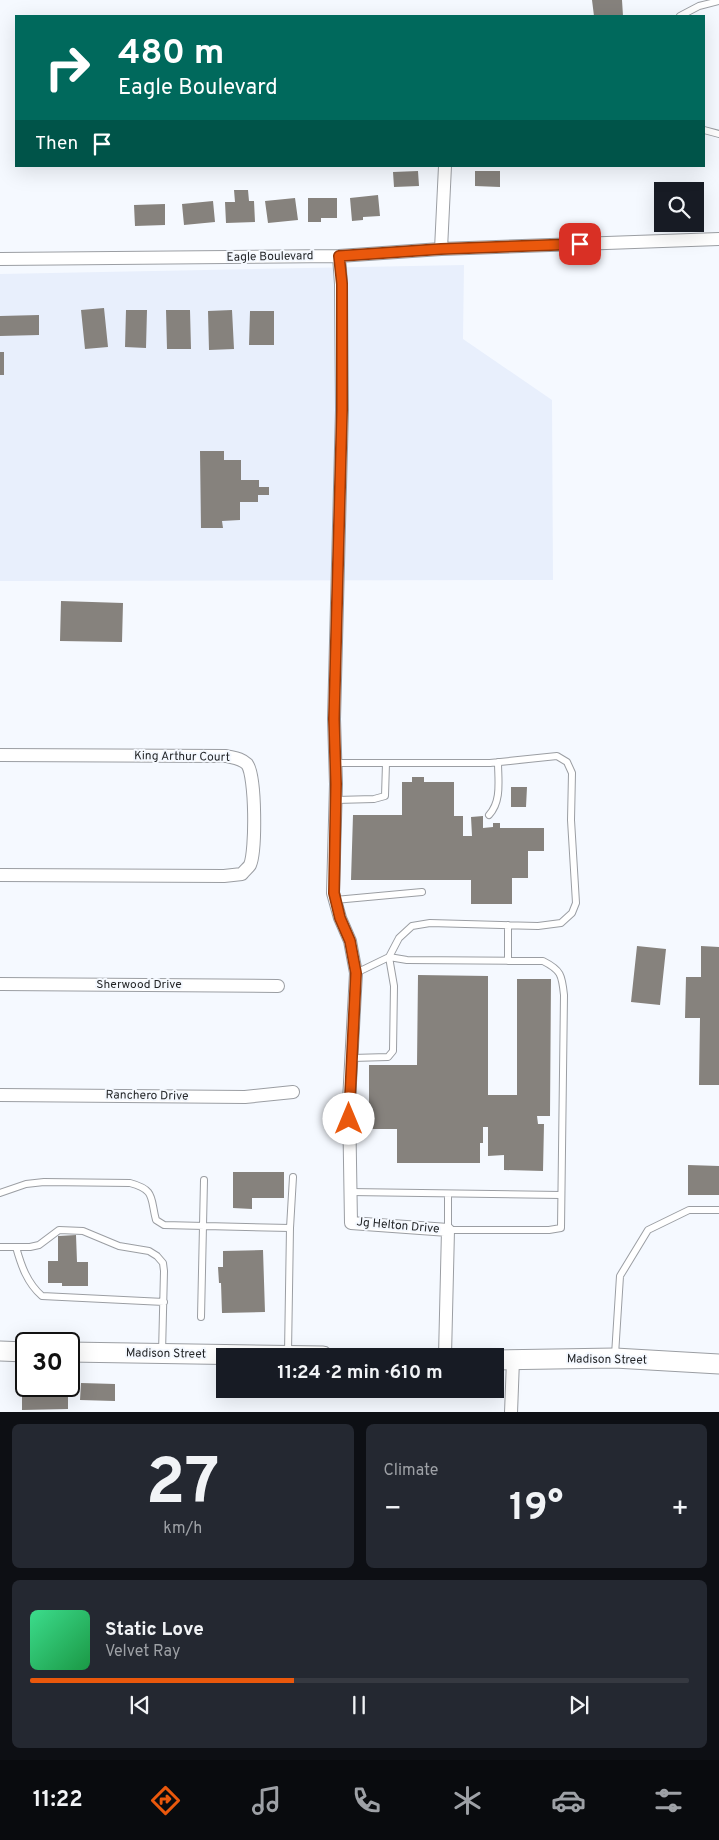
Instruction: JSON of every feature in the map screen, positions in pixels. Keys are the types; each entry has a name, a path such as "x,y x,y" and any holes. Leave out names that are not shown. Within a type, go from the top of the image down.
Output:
{"main road":[{"path":"0,1351 15,1352"},
{"name":"Madison Street","path":"80,1352 216,1355"},
{"name":"Madison Street","path":"504,1360 614,1358 719,1364"}],"street":[{"path":"441,249 445,167"},
{"name":"Eagle Boulevard","path":"0,259 339,256 441,249 719,239"},
{"name":"Jg Helton Drive","path":"339,256 342,284 342,410 334,719 336,763 334,893 350,941 356,973 349,1101 351,1223 448,1230 445,1348"},
{"name":"King Arthur Court","path":"0,755 226,756 242,759 248,766 252,777 255,840 250,865 242,874 224,876 0,875"},
{"name":"Sherwood Drive","path":"0,984 278,986"},
{"name":"Ranchero Drive","path":"0,1095 245,1097 293,1092"},
{"path":"504,1360 512,1412"}],"lane":[{"path":"682,15 699,6 719,1"},
{"path":"705,130 719,134"},
{"path":"336,763 498,762 557,756 567,762 572,773 571,820 576,903 572,913 560,923 538,926 430,923 412,926 399,938 389,957 394,986 393,1051 388,1057 352,1058"},
{"path":"488,815 495,808 498,797 498,762"},
{"path":"336,800 374,799 385,796 386,763"},
{"path":"335,900 422,892"},
{"path":"508,925 508,961"},
{"path":"356,973 389,957 408,960 543,961 555,967 563,978 561,1228 549,1230 448,1230 448,1194"},
{"path":"288,1348 290,1228 293,1177"},
{"path":"201,1317 204,1180"},
{"path":"0,1193 26,1184 44,1182 130,1183 148,1191 152,1196 156,1220 164,1225 290,1228"},
{"path":"350,1192 561,1195"},
{"path":"614,1358 620,1276 648,1230 689,1210 719,1210"},
{"path":"0,1248 39,1245 59,1230 83,1231 119,1246 149,1251 157,1256 163,1262 162,1354"},
{"path":"16,1247 23,1269 35,1290 42,1296 164,1302"}],"shaded area":[{"path":"464,265 463,339 552,400 553,580 0,581 0,274"}],"building":[{"path":"592,0 622,0 623,15 594,15"},
{"path":"418,171 419,186 394,187 393,172"},
{"path":"475,171 500,171 500,187 475,186"},
{"path":"234,190 248,190 249,201 254,201 255,222 226,223 225,202 235,202"},
{"path":"378,195 380,216 363,217 363,220 352,221 350,198"},
{"path":"295,198 298,220 268,223 265,201"},
{"path":"308,198 337,198 337,218 321,218 321,222 308,222"},
{"path":"213,201 215,222 184,225 182,204"},
{"path":"165,204 165,225 135,226 134,205"},
{"path":"104,308 108,347 85,349 81,310"},
{"path":"126,310 147,310 146,348 125,347"},
{"path":"166,310 190,310 191,349 167,349"},
{"path":"232,310 234,349 209,350 208,311"},
{"path":"250,311 274,311 274,345 249,345"},
{"path":"39,315 39,335 0,336 0,316"},
{"path":"0,352 4,352 4,375 0,375"},
{"path":"200,451 224,451 224,460 241,460 241,480 259,480 259,487 269,487 269,495 258,495 258,502 240,502 240,520 222,521 223,528 201,528"},
{"path":"61,601 123,603 122,642 60,641"},
{"path":"412,777 424,777 424,782 454,782 454,816 463,816 463,836 472,836 471,817 483,816 483,828 493,827 493,823 500,823 500,828 544,828 544,851 528,851 528,878 512,878 512,904 471,904 471,880 351,880 353,815 402,815 402,782 412,782"},
{"path":"511,787 527,787 526,807 511,807"},
{"path":"637,946 666,949 660,1005 631,1002"},
{"path":"701,946 719,947 719,1085 699,1085 700,1018 685,1018 686,977 701,977"},
{"path":"418,975 488,976 488,1095 517,1095 517,979 551,979 550,1116 537,1116 538,1124 544,1124 543,1171 504,1170 504,1155 488,1156 488,1127 483,1127 483,1143 480,1143 480,1163 397,1163 397,1129 369,1129 369,1065 417,1065"},
{"path":"688,1165 719,1166 719,1195 688,1195"},
{"path":"233,1172 284,1172 284,1198 252,1198 252,1209 233,1208"},
{"path":"76,1235 77,1262 88,1262 88,1286 62,1286 62,1283 48,1283 48,1261 58,1261 58,1236"},
{"path":"263,1250 265,1312 222,1313 221,1283 219,1283 218,1267 223,1267 223,1251"},
{"path":"81,1383 115,1384 115,1401 80,1400"},
{"path":"22,1397 68,1397 68,1409 22,1410"}],"route":[{"path":"349,1119 356,973 350,941 340,918 334,893 336,784 334,719 342,410 342,284 339,256 441,249 580,244"}]}
